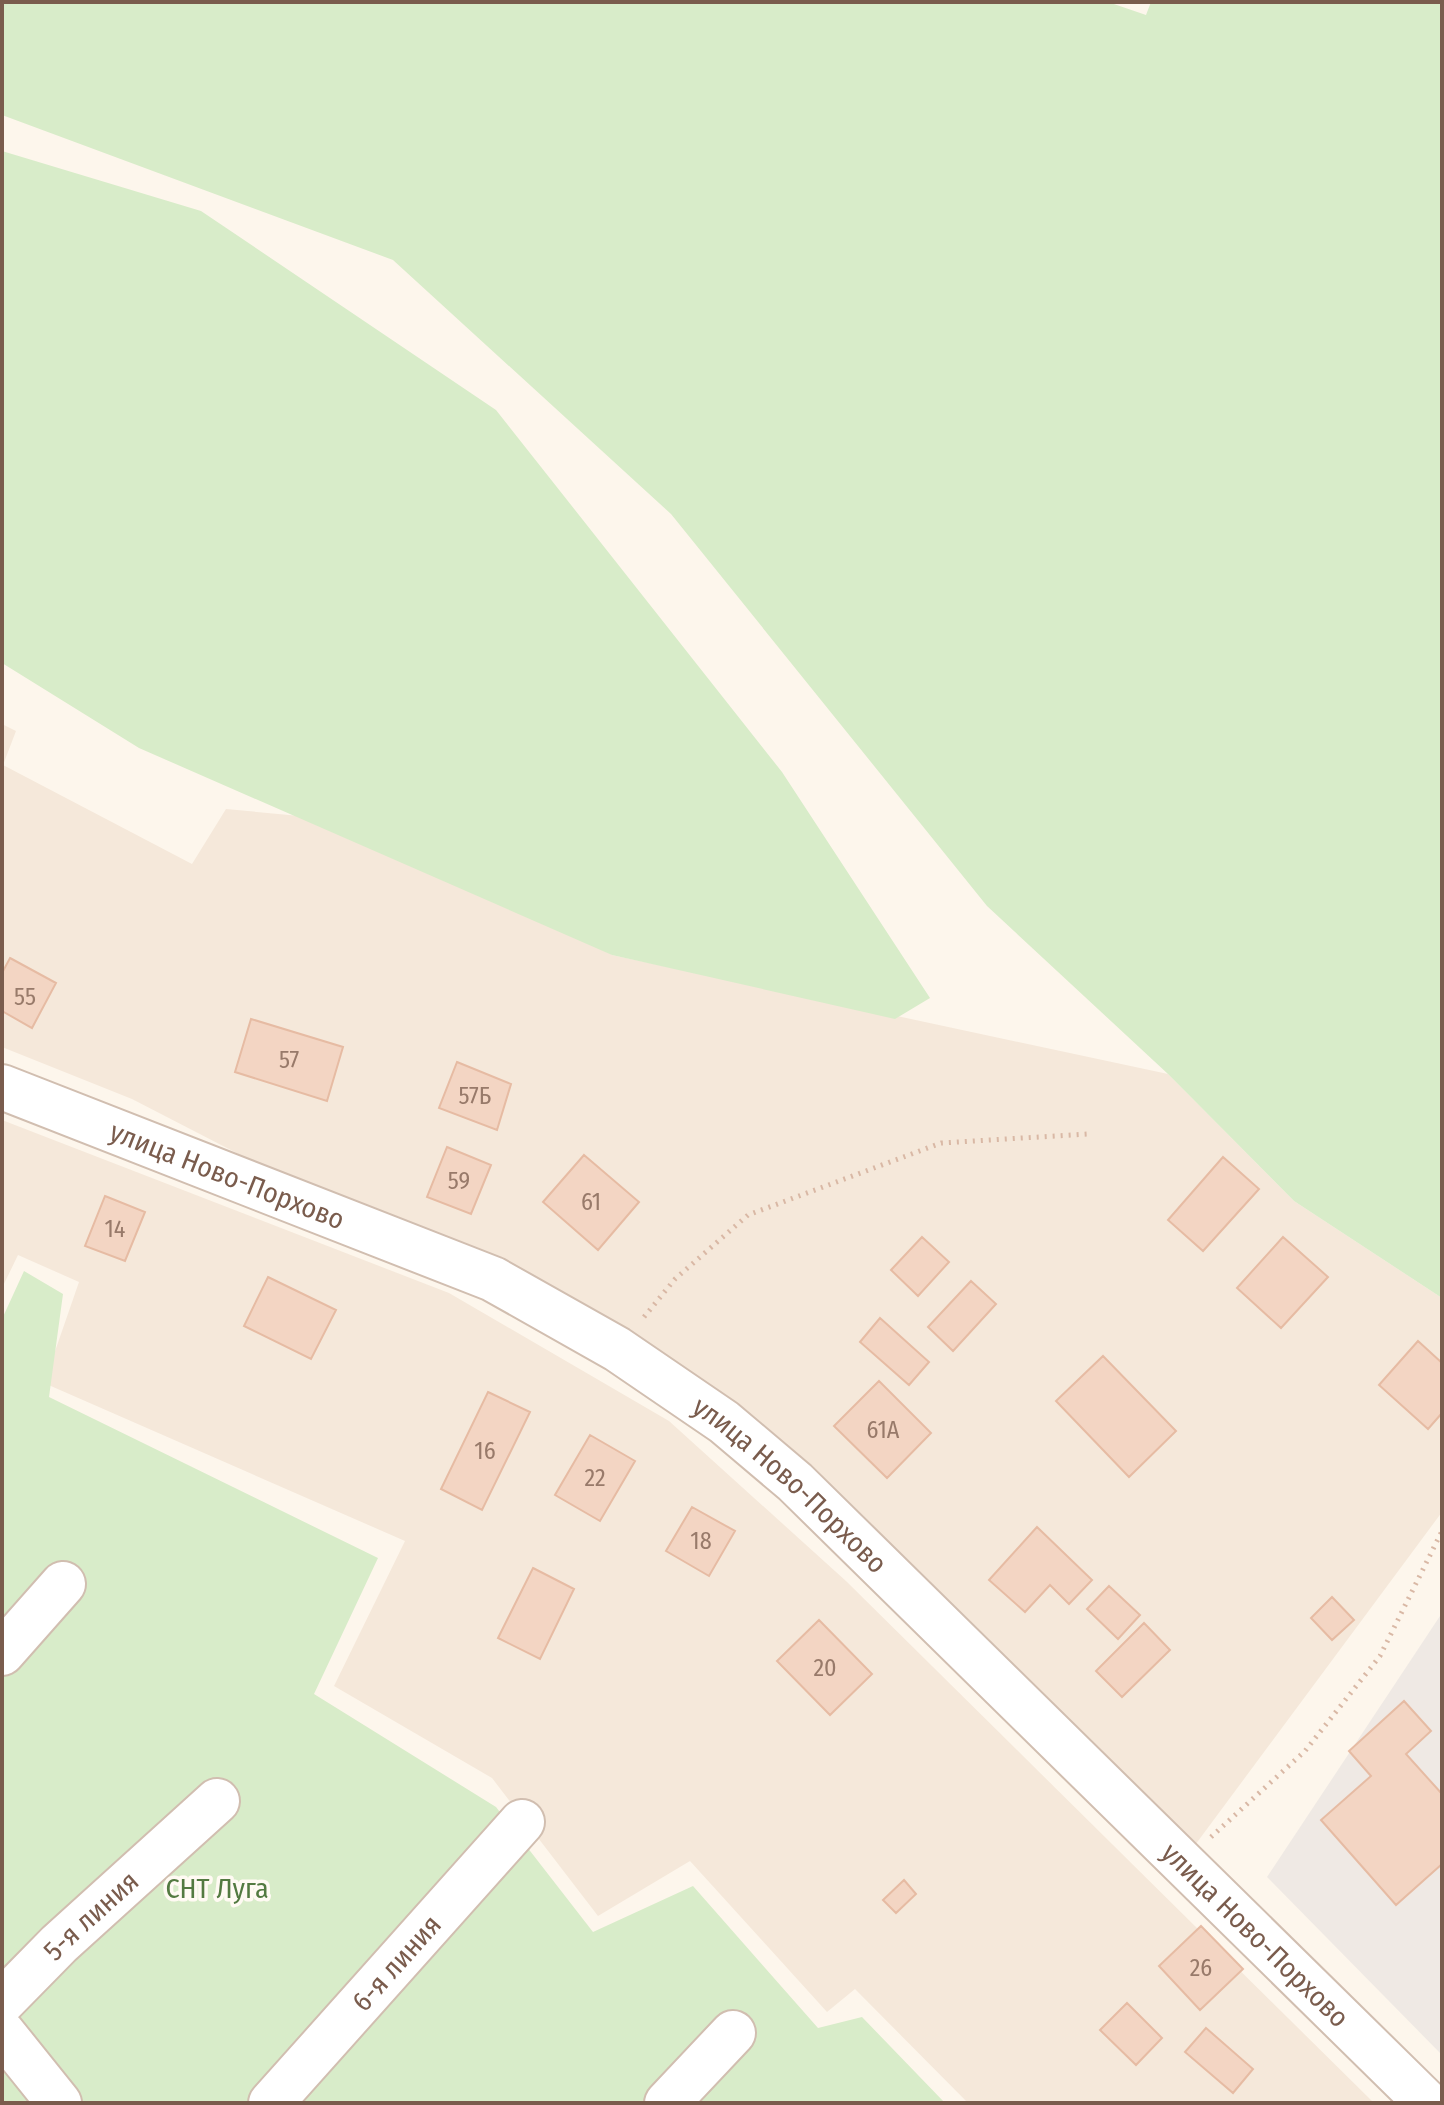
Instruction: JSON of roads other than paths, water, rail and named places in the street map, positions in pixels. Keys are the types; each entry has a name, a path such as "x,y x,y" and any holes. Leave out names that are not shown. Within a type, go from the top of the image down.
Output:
{"street":[{"name":"улица Ново-Порхово","path":"2,1087 493,1279 617,1349 724,1422 795,1482 1427,2103"},
{"path":"2,1653 63,1584"},
{"name":"5-я линия","path":"2,2002 59,1944 217,1801"},
{"name":"6-я линия","path":"271,2103 522,1822"},
{"path":"667,2103 733,2033"},
{"path":"10,2061 59,2103"}],"park label":[{"name":"СНТ Луга","path":"217,1888"}]}
